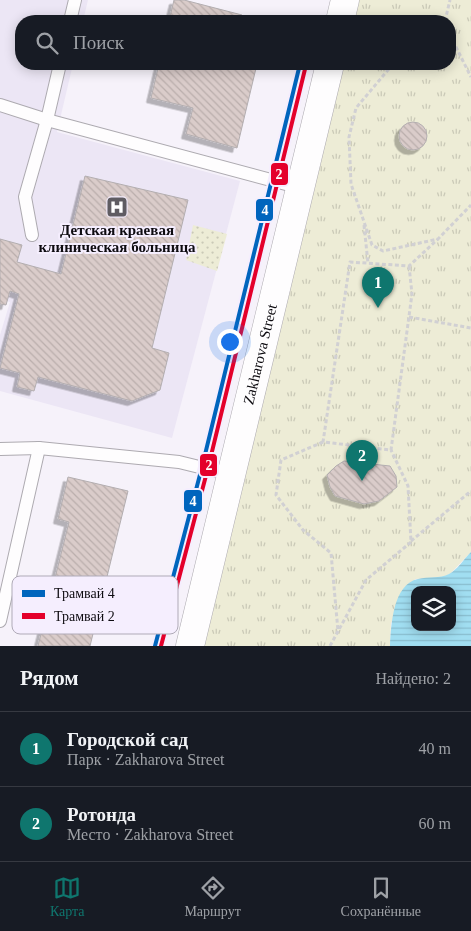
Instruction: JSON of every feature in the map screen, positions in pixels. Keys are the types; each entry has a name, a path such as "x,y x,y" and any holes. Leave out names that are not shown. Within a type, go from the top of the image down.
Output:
{"street":[{"path":"341,15 345,0"},
{"name":"Zakharova Street","path":"190,646 329,70"}],"lane":[{"path":"71,15 75,0"},
{"path":"32,235 25,197 47,120 59,70"},
{"path":"0,105 47,120 301,188"},
{"path":"0,621 39,448"},
{"path":"0,449 39,448 179,462 232,475"}],"path":[{"path":"446,15 450,0"},
{"path":"456,47 471,77"},
{"path":"388,70 356,108 349,137 351,184 372,245 383,251 438,239"},
{"path":"323,442 350,262 409,266 471,205"},
{"path":"364,220 368,263"},
{"path":"409,266 412,294 391,450 408,486 411,542"},
{"path":"409,317 471,328"},
{"path":"338,631 331,553 303,530 276,495 281,460 323,442 391,450"},
{"path":"330,646 366,580 471,491"}],"shaded area":[{"name":"Детская краевая клиническая больница","path":"0,0 88,0 84,15 15,15 15,70 72,70 57,132 240,181 172,438 0,391 0,335 10,302 0,299"}],"green space":[{"path":"359,0 471,0 471,552 451,573 444,577 415,579 391,623 390,646 204,646 343,70 456,70 456,15 355,15"},
{"path":"193,225 227,234 217,271 186,260"}],"water":[{"path":"471,552 471,646 390,646 395,606 403,589 410,582 449,574"}],"building":[{"path":"174,0 184,0 242,15 170,15"},
{"path":"158,70 256,70 237,148 186,134 193,108 151,98"},
{"path":"413,122 423,126 427,136 423,146 413,150 403,146 399,136 403,126"},
{"path":"85,176 188,200 152,348 169,353 160,390 132,401 38,377 34,391 17,387 20,373 0,368 19,294 10,291 6,305 0,304 0,239 22,245 17,262 61,274"},
{"path":"344,461 390,466 396,476 397,487 379,501 364,504 335,496 327,475"},
{"path":"68,477 128,491 107,576 56,576 69,522 58,519"},
{"path":"41,634 93,634 90,646 38,646"}],"tram line":[{"name":"4","path":"173,576 202,467 299,70"},
{"name":"2","path":"178,582 208,468 305,70"},
{"name":"4","path":"155,646 158,634"},
{"name":"2","path":"161,646 164,634"}],"place":[{"name":"Детская краевая клиническая больница","path":"117,207"},
{"name":"Городской сад","path":"378,308"},
{"name":"Ротонда","path":"362,481"}]}
